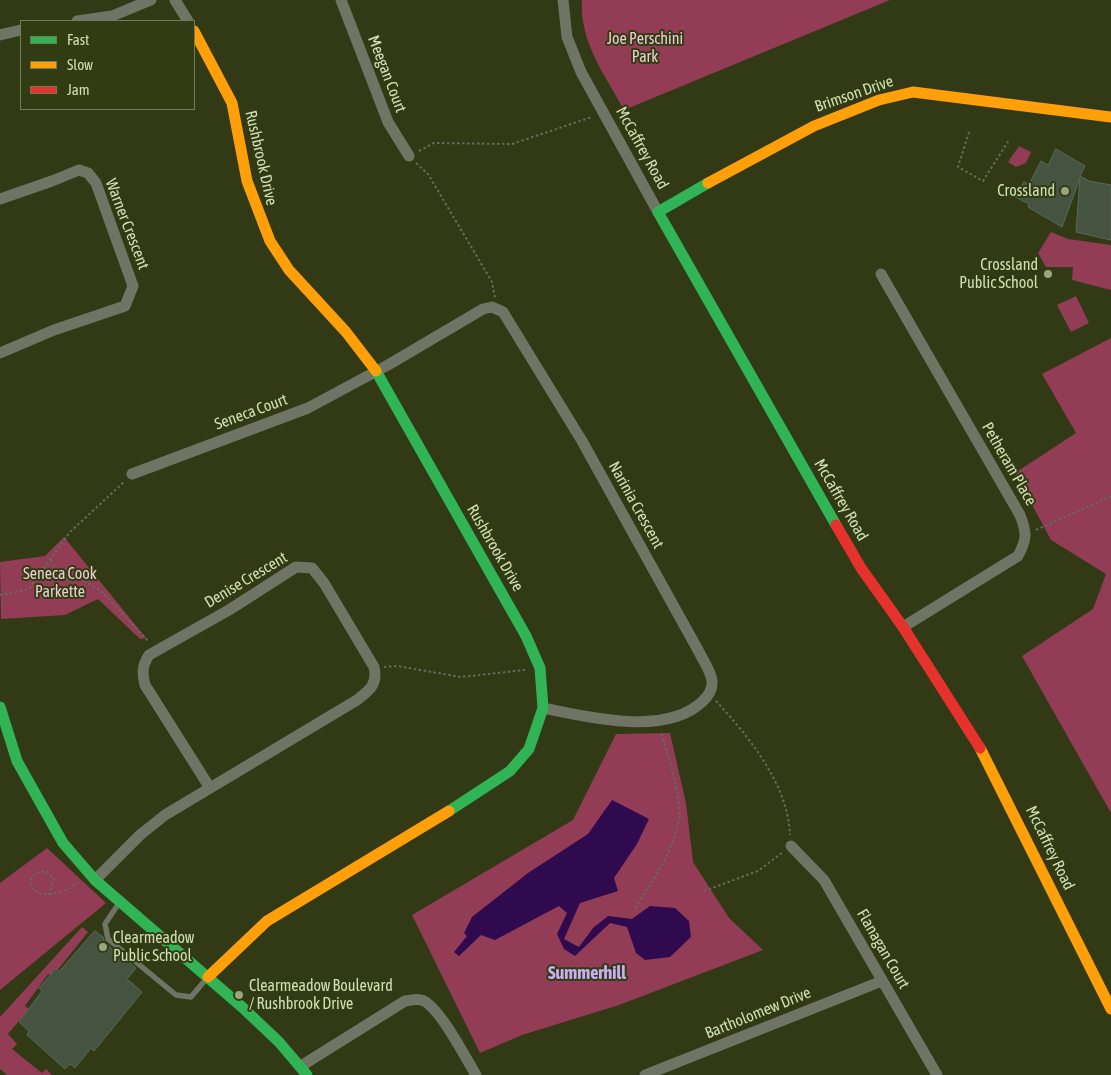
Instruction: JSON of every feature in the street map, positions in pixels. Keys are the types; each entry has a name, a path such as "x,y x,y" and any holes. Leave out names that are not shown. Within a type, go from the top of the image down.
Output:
{"street":[{"path":"84,20 112,16 151,0"},
{"path":"175,0 187,20"},
{"name":"Meegan Court","path":"341,0 388,122 410,156"},
{"name":"McCaffrey Road","path":"563,0 567,36 572,51 603,113 861,568 903,627 989,762 1111,1008"},
{"path":"0,35 20,30"},
{"name":"Rushbrook Drive","path":"195,33 232,103 247,181 270,242 289,270 346,332 376,372 526,636 540,668 543,708 529,749 510,771 484,790 268,921 208,977"},
{"name":"Brimson Drive","path":"658,212 826,119 894,96 913,92 1111,116"},
{"name":"Warner Crescent","path":"0,199 78,170 88,173 96,183 133,286 125,306 54,330 0,353"},
{"name":"Petheram Place","path":"881,274 1020,515 1026,534"},
{"path":"376,372 476,312 492,308 498,310"},
{"name":"Narinia Crescent","path":"498,310 507,316 582,441 693,641 712,682 710,694"},
{"name":"Seneca Court","path":"132,474 308,408 376,372"},
{"path":"903,627 1018,556 1024,545 1026,534"},
{"name":"Denise Crescent","path":"210,788 145,684 142,672 144,663 149,655 229,610 296,566 317,572 374,667"},
{"path":"95,880 140,834 165,815 357,700 375,682 374,667"},
{"path":"543,708 612,720 658,721 697,707 710,694"},
{"path":"0,707 17,761 63,843 95,880 208,977 279,1042 304,1070 405,1001 415,999 424,1001 436,1010 476,1075"},
{"name":"Flanagan Court","path":"791,846 824,880 937,1075"},
{"name":"Bartholomew Drive","path":"645,1075 882,981"}],"lane":[{"path":"120,902 105,924 108,939 176,995 191,997 208,977"}],"path":[{"path":"498,310 492,282 428,174 410,156 434,143 512,144 603,113"},
{"path":"969,132 958,167 983,181 1010,140"},
{"path":"0,595 29,589 70,532 132,474"},
{"path":"1026,534 1111,496"},
{"path":"50,560 58,574 67,580 78,577 102,592 141,636 158,650"},
{"path":"374,667 397,666 461,677 540,668"},
{"path":"704,891 758,871 791,846 790,823 781,794 756,750 710,694"},
{"path":"635,908 667,858 680,817 675,783 658,721"},
{"path":"49,895 54,879 46,871 35,873 30,882 33,890 49,895 80,882"}],"green space":[{"name":"Joe Perschini Park","path":"582,0 890,0 624,110 589,44 582,15"},
{"path":"1019,146 1031,152 1026,163 1016,167 1008,162"},
{"path":"1051,232 1068,239 1111,245 1111,290 1072,280 1073,267 1046,267 1038,253"},
{"path":"1076,296 1089,323 1071,332 1057,305"},
{"path":"1111,338 1111,813 1022,656 1093,609 1106,574 1051,540 1015,473 1076,433 1042,374"},
{"name":"Seneca Cook Parkette","path":"64,537 146,638 140,639 98,599 65,615 1,619 0,562 45,556"},
{"path":"670,733 686,803 693,862 729,918 763,950 619,1005 522,1035 480,1053 412,915 573,820 616,734"},
{"path":"47,848 106,903 0,990 0,883"},
{"path":"82,927 88,932 52,977 48,974 25,1006 29,1009 8,1034 17,1044 12,1049 42,1073 46,1069 52,1075 7,1075 0,1069 0,1017"}],"shaded area":[{"path":"612,800 649,819 637,844 614,878 618,891 580,903 564,939 579,947 593,928 608,916 632,919 650,906 675,908 689,921 691,937 670,957 645,960 636,953 627,927 610,923 575,956 564,949 557,934 567,913 559,906 495,940 481,935 459,956 454,952 467,936 464,933 472,917 528,873 588,834"}],"building":[{"name":"Crossland","path":"1056,149 1085,166 1080,176 1089,181 1111,185 1111,240 1076,232 1080,178 1062,227 1028,207 1029,204 1015,197 1024,182 1029,184 1041,161 1048,165"},
{"path":"95,931 103,937 105,943 136,968 127,979 142,992 94,1051 91,1048 75,1068 70,1064 65,1069 27,1035 29,1031 19,1022 42,991 39,988 56,968 59,971"}],"traffic: fast":[{"path":"708,183 658,212 836,525"},
{"path":"376,371 526,636 540,668 543,708 529,749 510,771 449,811"},
{"path":"0,707 17,761 63,843 95,880 242,1007 279,1042 307,1075"}],"traffic: slow":[{"path":"195,33 232,103 247,181 270,241 289,270 346,332 376,371"},
{"path":"708,183 814,126 879,100 913,92 1111,117"},
{"path":"980,748 1111,1009"},
{"path":"208,977 267,921 449,811"}],"traffic: jam":[{"path":"836,525 861,568 903,627 980,748"}],"place":[{"name":"Crossland","path":"1065,191"},
{"name":"Crossland Public School","path":"1048,274"},
{"name":"Clearmeadow Public School","path":"103,947"},
{"name":"Clearmeadow Boulevard / Rushbrook Drive","path":"239,995"}],"district":[{"name":"Summerhill","path":"587,973"}]}
